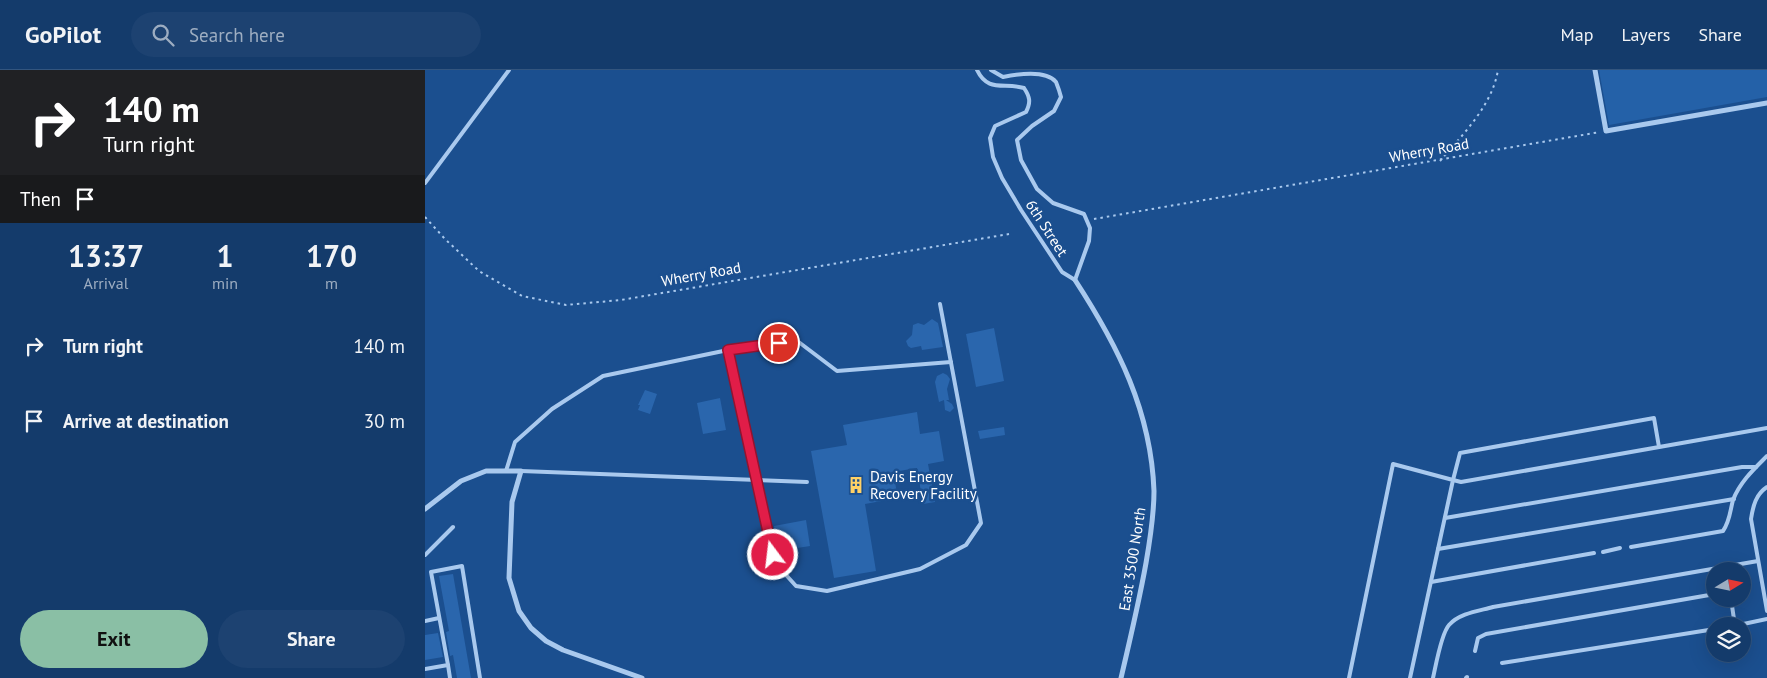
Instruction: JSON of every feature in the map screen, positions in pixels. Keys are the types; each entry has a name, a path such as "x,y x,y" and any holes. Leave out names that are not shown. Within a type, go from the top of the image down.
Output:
{"street":[{"path":"1595,70 1606,131 1767,103"},
{"name":"East 3500 North","path":"1075,280 1102,321 1128,374 1149,442 1154,492 1150,539 1139,604 1121,678"},
{"path":"425,509 461,481 486,471 521,471 512,502 509,578 519,611 531,628 546,641 563,650 642,678"}],"lane":[{"path":"425,183 509,70"},
{"name":"6th Street","path":"977,70 981,79 995,86 1013,85 1024,88 1029,95 1030,103 1026,112 995,126 990,138 993,157 1021,210 1062,272 1075,280 1089,241 1090,228 1084,214 1053,203 1037,189 1021,160 1017,140 1032,126 1054,111 1061,97 1055,80 1043,73 1028,72 1003,77 991,70"},
{"path":"728,350 769,544 777,565 796,586 827,591 920,569 966,545 981,523 940,304"},
{"path":"506,471 515,442 552,409 603,376 728,350 796,340 837,372 951,362"},
{"path":"1410,678 1460,453 1654,418 1659,447"},
{"path":"1349,678 1393,464 1461,482 1767,428"},
{"path":"1631,547 1723,531 1728,523 1734,499 1745,477 1767,456"},
{"path":"1445,518 1742,467 1756,467"},
{"path":"521,471 807,482"},
{"path":"1767,487 1762,490 1753,504 1751,519 1767,611"},
{"path":"1439,549 1734,499"},
{"path":"425,555 453,527"},
{"path":"1603,552 1620,548"},
{"path":"1431,582 1593,553"},
{"path":"1433,678 1441,643 1449,625 1465,614 1493,607 1758,561"},
{"path":"425,569 431,572 462,566 480,678"},
{"path":"431,572 450,678"},
{"path":"1475,651 1478,638 1486,634 1706,596"},
{"path":"425,621 439,618"},
{"path":"1751,622 1767,619"},
{"path":"1502,663 1706,630"},
{"path":"425,669 448,665"}],"path":[{"path":"1439,161 1472,124 1495,84 1498,70"},
{"name":"Wherry Road","path":"1095,219 1606,131"},
{"name":"Wherry Road","path":"425,217 445,240 479,271 522,296 566,306 621,300 1009,234"}],"shaded area":[{"path":"1599,70 1767,70 1767,97 1609,125"}],"building":[{"path":"932,319 938,323 943,347 922,350 921,346 911,348 908,346 906,341 912,335 913,325 918,323 924,325"},
{"path":"994,328 1004,381 976,387 966,334"},
{"path":"943,373 950,379 947,389 949,400 946,400 954,408 950,412 945,410 944,400 939,402 935,382 937,376"},
{"path":"645,390 657,394 650,414 638,410 640,405 638,405"},
{"path":"720,398 726,430 703,434 697,403"},
{"name":"Davis Energy Recovery Facility","path":"917,412 920,434 939,431 944,461 928,464 935,502 923,504 917,468 893,472 898,498 865,504 876,571 834,578 811,451 847,445 843,425"},
{"path":"1004,427 1005,435 980,439 978,431"},
{"path":"806,520 810,546 778,551 774,526"},
{"path":"453,574 471,678 457,678 453,655 450,656 446,632 449,631 439,576"},
{"path":"438,633 443,657 425,660 425,635"}],"place":[{"name":"Davis Energy Recovery Facility","path":"856,485"}],"route":[{"path":"773,555 769,544 728,350 779,343"}]}
